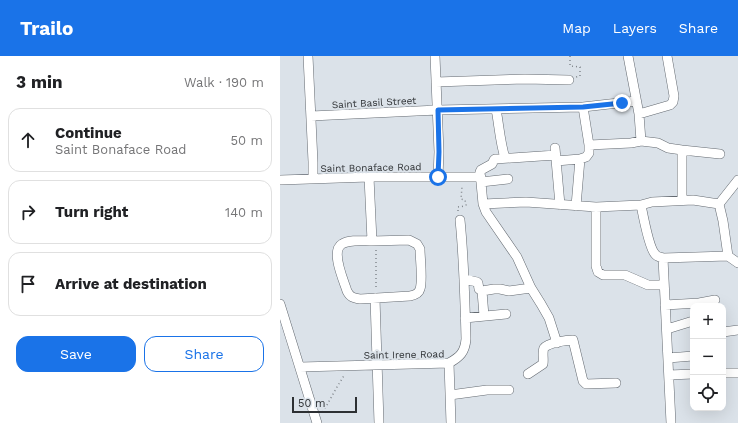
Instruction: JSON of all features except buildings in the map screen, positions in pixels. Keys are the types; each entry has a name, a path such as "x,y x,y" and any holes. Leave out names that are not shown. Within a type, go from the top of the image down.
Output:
{"street":[{"path":"308,56 313,179"},
{"path":"435,56 438,110 438,177"},
{"path":"628,56 639,114 641,141"},
{"path":"639,114 671,105 673,102 674,96 667,56"},
{"path":"436,82 525,79 569,80"},
{"name":"Saint Basil Street","path":"311,116 438,110 583,107 636,101"},
{"path":"557,343 549,318 542,304 531,288 514,251 486,212 483,204 481,170 492,164 494,159 556,155 580,159 586,158 589,153 589,145 583,107"},
{"path":"496,109 505,158"},
{"path":"589,145 631,143 641,141 658,143 668,148 720,154"},
{"path":"682,150 682,200"},
{"path":"556,155 560,205"},
{"path":"576,206 580,159"},
{"path":"368,177 372,241"},
{"name":"Saint Bonaface Road","path":"280,180 368,177 462,177 481,180 508,179"},
{"path":"719,204 738,180"},
{"path":"483,204 526,202 596,207 641,205 652,202 693,200 719,204"},
{"path":"719,204 728,256"},
{"path":"641,205 650,243 653,252 657,256 663,258 728,256 738,263"},
{"path":"596,207 596,266 598,272 603,275 625,275 650,286 664,285"},
{"path":"449,363 459,356 464,350 465,345 464,279 460,220"},
{"path":"409,240 413,241 419,246 421,268 420,289 417,294 410,296 375,298 356,298 349,296 336,255 337,250 342,244 355,241 372,241 409,240"},
{"path":"663,258 671,423"},
{"path":"464,279 477,282 479,284 479,289 482,291 484,316"},
{"path":"482,291 500,289 509,291 531,288"},
{"path":"375,298 379,423"},
{"path":"705,303 715,300"},
{"path":"280,304 317,423"},
{"path":"665,305 690,305"},
{"path":"465,318 506,314"},
{"path":"666,329 690,322"},
{"path":"726,332 738,330"},
{"path":"528,374 543,364 544,348 546,346 573,340 583,381 586,384 616,383"},
{"path":"668,358 690,356"},
{"name":"Saint Irene Road","path":"300,368 449,363 451,423"},
{"path":"726,373 738,373"},
{"path":"669,375 690,374"},
{"path":"450,395 486,390 509,390"}],"path":[{"path":"569,80 580,76 580,67 570,66 570,56"},
{"path":"460,220 458,207 465,206 466,203 465,200 461,199 462,177"},
{"path":"372,241 376,246 375,298"},
{"path":"317,423 336,387 351,366"}],"route":[{"path":"438,177 438,110 583,107 622,103"}]}
